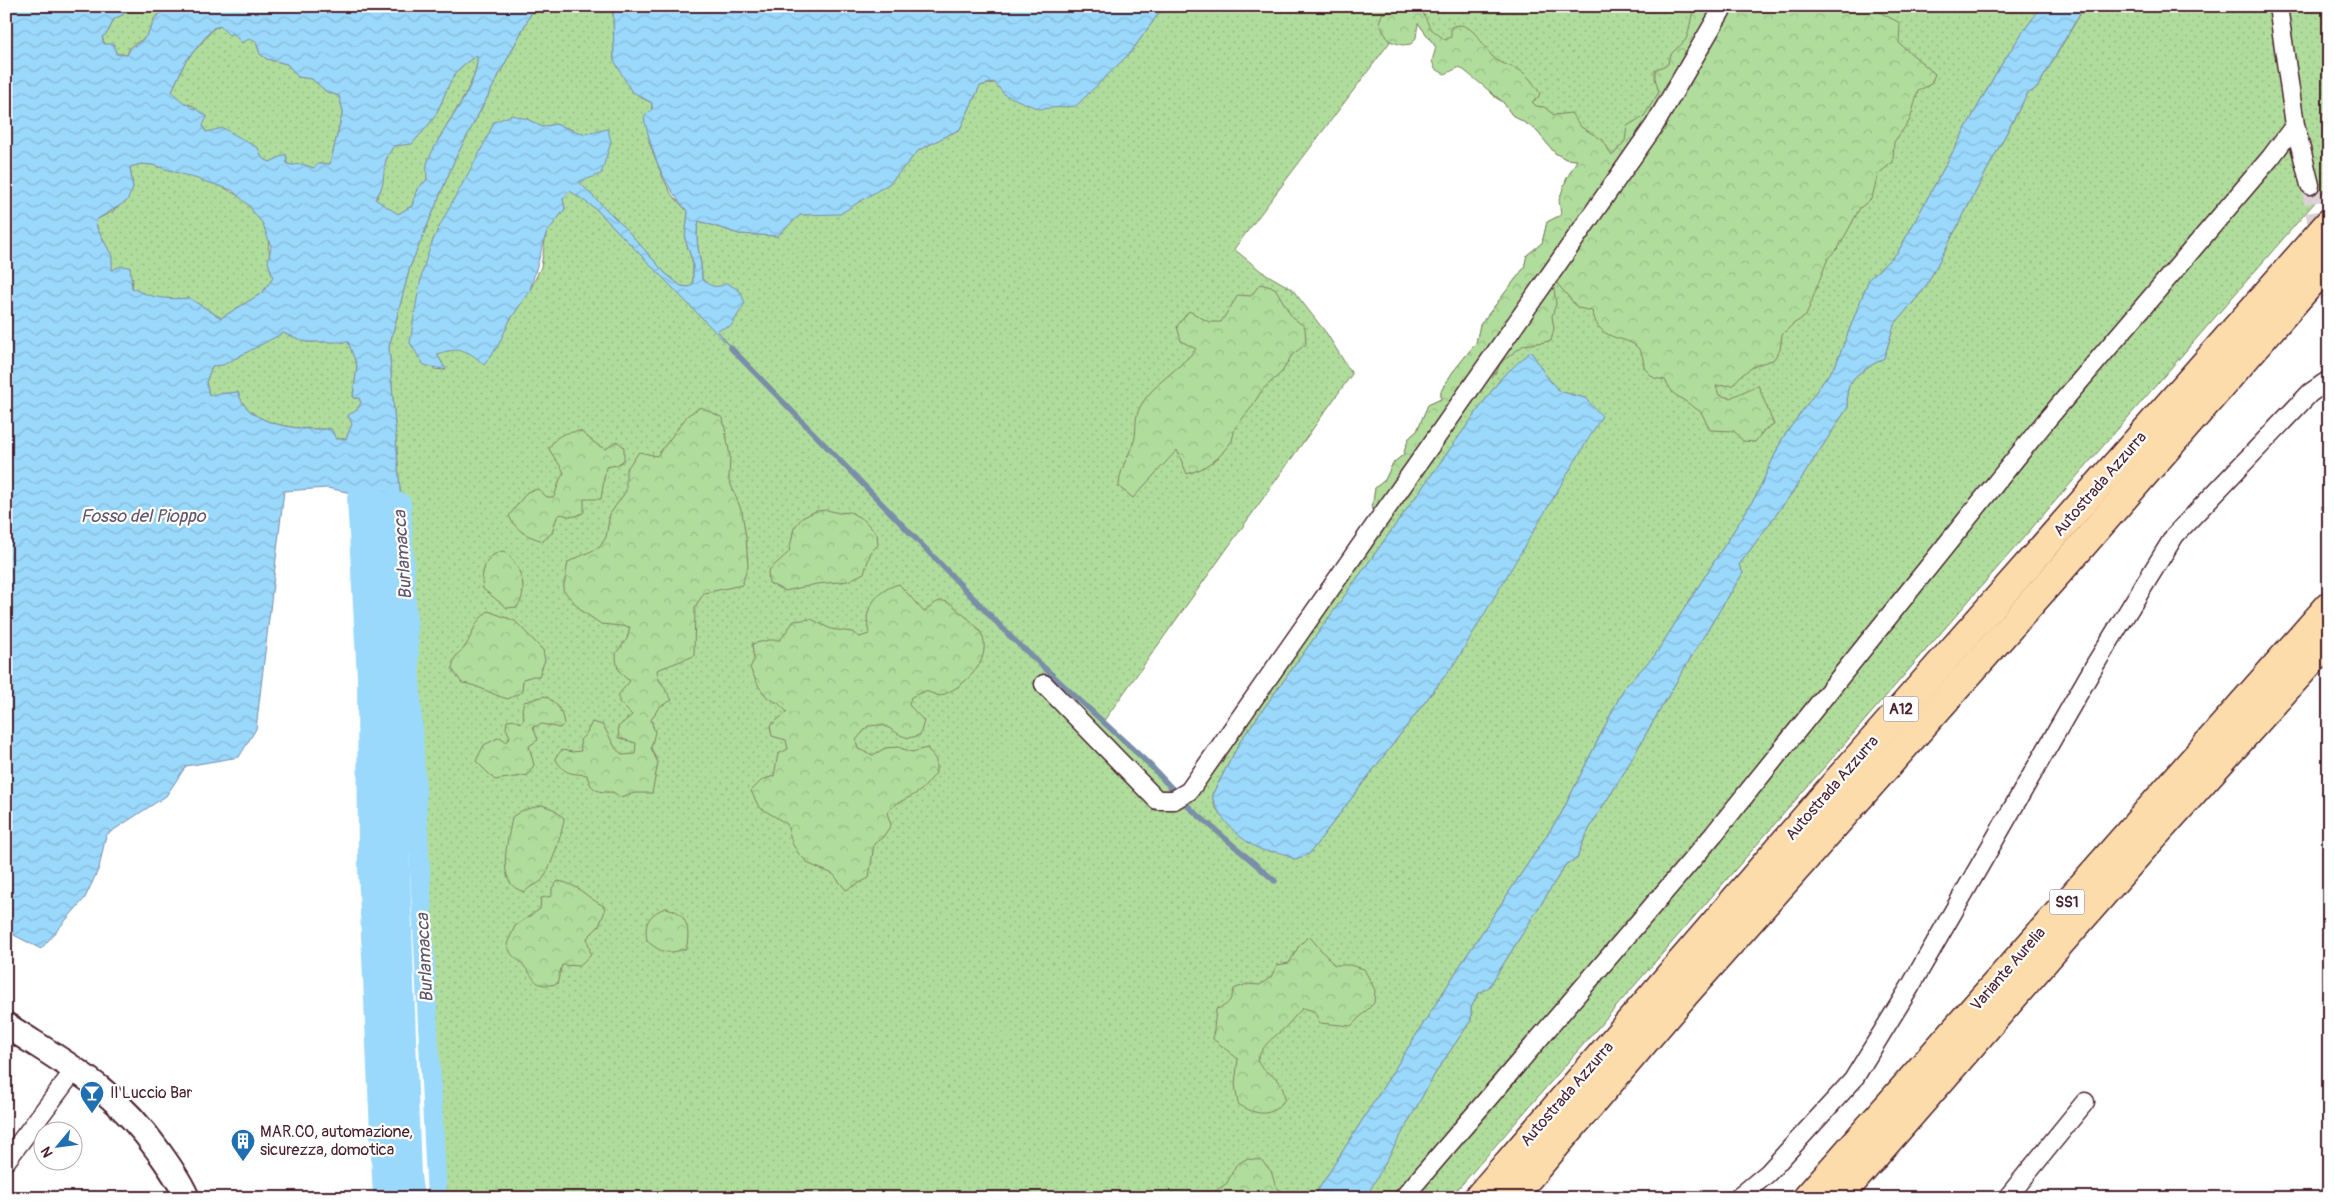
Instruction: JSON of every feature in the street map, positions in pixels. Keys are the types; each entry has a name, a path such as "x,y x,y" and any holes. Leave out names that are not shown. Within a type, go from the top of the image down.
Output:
{"highway":[{"name":"Autostrada Azzurra","path":"1478,1198 1845,771 2329,224"},
{"name":"Autostrada Azzurra","path":"1511,1198 1685,994 2080,548 2329,262"},
{"name":"Variante Aurelia","path":"1807,1198 2328,607"},
{"name":"Variante Aurelia","path":"1838,1198 2137,856 2329,641"}],"main road":[{"path":"6,1025 76,1068 103,1089 138,1123 164,1159 186,1198"}],"street":[{"path":"1044,684 1157,800 1180,796 1654,126 1724,6"},
{"path":"2287,6 2279,15 2295,125 2310,185"},
{"path":"1403,1198 1714,834 2045,422 2272,156 2295,125"},
{"path":"1738,1198 1768,1173 1853,1080 1915,978 2096,663 2176,535 2310,393 2329,380"},
{"path":"6,1161 76,1068"},
{"path":"2007,1198 2085,1102"}],"green space":[{"path":"131,6 171,6 155,17 146,37 130,47 127,55 115,52 109,48 102,37 108,32 114,19 124,14"},
{"path":"535,6 613,6 614,60 640,97 652,103 649,142 672,195 688,212 685,239 693,263 693,284 689,287 681,286 665,273 628,231 579,182 584,134 555,124 542,127 527,119 494,122 481,153 433,240 434,369 446,370 437,354 455,349 473,354 510,320 530,290 541,267 546,234 565,209 563,199 570,190 596,209 730,346 717,330 718,287 710,286 702,279 697,242 699,221 739,234 777,236 800,215 840,213 890,183 919,150 960,129 980,86 1131,52 1161,10 1171,6 2042,6 1996,73 1898,252 1869,279 1836,364 1782,439 1757,494 1655,655 1624,688 1561,814 1463,961 1313,1198 437,1198 401,503 389,347 410,267 455,159","holes":["1411,14 1436,47 1479,80 1496,98 1503,102 1512,115 1535,129 1555,153 1566,159 1577,160 1563,187 1561,215 1547,222 1542,243 1527,255 1524,268 1480,325 1476,343 1452,373 1441,391 1441,399 1428,405 1417,431 1409,438 1403,455 1393,463 1385,480 1375,488 1372,510 1380,518 1182,795 1103,722 1352,374 1327,334 1292,289 1261,271 1234,249","1531,352 1544,373 1559,391 1585,398 1497,590 1457,660 1309,854 1296,860 1227,822 1215,807 1212,795 1241,740 1502,377"]},
{"path":"1394,6 1420,6 1430,28 1445,40 1451,37 1451,27 1460,25 1470,29 1495,59 1519,70 1528,77 1540,93 1538,98 1532,102 1536,106 1544,107 1554,115 1571,113 1581,127 1603,140 1612,156 1625,141 1627,126 1644,116 1659,92 1655,70 1668,64 1670,56 1686,39 1693,11 1704,6 1868,6 1900,23 1899,43 1935,74 1931,84 1918,91 1910,120 1894,142 1893,162 1878,174 1872,198 1860,208 1839,247 1828,258 1806,316 1793,324 1782,335 1780,350 1773,360 1750,369 1733,385 1716,386 1719,395 1730,398 1758,385 1774,425 1764,430 1755,442 1743,441 1734,431 1710,430 1701,412 1673,393 1665,380 1654,378 1644,368 1639,349 1627,341 1605,332 1597,324 1592,311 1578,308 1556,282 1554,289 1556,304 1552,316 1554,328 1551,341 1524,345 1501,362 1496,373 1486,376 1449,404 1446,417 1380,511 1372,510 1375,488 1385,480 1393,463 1403,455 1409,438 1417,431 1428,405 1441,399 1441,391 1452,373 1476,343 1480,325 1524,268 1527,255 1542,243 1547,222 1561,215 1559,200 1567,178 1577,160 1566,159 1555,153 1535,129 1512,115 1503,102 1460,67 1445,74 1435,69 1432,61 1436,47 1418,23 1416,38 1411,44 1402,45 1389,41 1379,23 1382,14 1395,9"},
{"path":"2085,6 2329,6 2329,186 1450,1198 1365,1198 1436,1072 1471,1020 1471,1008 1478,994 1489,987 1566,864 1577,859 1585,837 1596,816 1622,776 1666,699 1743,573 1739,565 1792,493 1848,407 1847,397 1851,382 1855,376 1884,358 1894,325 1925,288 2027,94 2037,88"},
{"path":"221,26 229,35 233,33 256,41 260,54 267,59 287,64 298,77 312,79 327,92 339,96 343,111 330,164 318,164 314,168 291,165 287,164 286,155 270,162 206,132 194,106 179,101 172,91 185,62 214,28"},
{"path":"478,55 475,72 469,87 442,132 435,148 429,163 427,180 417,189 412,206 398,214 375,200 382,185 387,157 394,146 412,143 423,131 434,117 454,75 460,68"},
{"path":"141,164 153,165 216,184 244,200 256,212 266,233 273,278 262,293 221,318 189,298 173,300 147,296 132,288 133,278 112,271 104,240 97,228 96,220 113,211 133,188 130,167"},
{"path":"1260,284 1275,288 1292,317 1305,327 1306,344 1292,355 1282,372 1262,390 1235,428 1232,441 1218,458 1201,469 1187,474 1177,450 1133,498 1119,487 1119,481 1134,440 1140,407 1145,398 1196,349 1181,341 1177,326 1189,311 1209,322 1221,322 1238,295 1251,296"},
{"path":"283,332 307,342 348,341 357,366 353,398 359,398 361,403 346,439 336,439 331,429 291,427 263,419 252,413 243,404 238,392 209,395 206,382 212,366"},
{"path":"701,407 723,418 730,456 729,480 742,512 748,566 742,585 704,593 695,607 694,656 657,670 659,679 672,700 659,707 651,720 655,732 651,748 658,763 652,793 635,793 620,797 613,792 599,791 590,784 587,775 568,772 562,768 555,758 562,750 581,751 580,740 586,734 592,722 603,725 616,749 623,755 635,754 636,743 619,738 618,727 632,715 619,702 619,694 630,681 620,672 616,658 616,653 627,639 630,627 601,624 582,611 563,590 568,562 600,547 606,537 610,514 626,491 626,470 639,452 657,456 688,415"},
{"path":"580,431 599,446 606,449 617,441 624,447 624,460 617,465 606,467 601,499 584,499 584,512 578,515 561,514 557,517 552,533 543,541 527,535 515,526 509,516 527,492 538,489 547,497 554,497 564,473 549,449 558,437"},
{"path":"827,510 839,513 850,512 864,520 877,534 878,545 871,552 864,573 848,581 817,584 785,591 769,583 768,571 789,552 794,528 802,518 816,511"},
{"path":"504,551 510,556 519,570 523,585 523,593 517,607 507,608 483,589 482,576 486,564 493,555"},
{"path":"899,584 924,612 940,601 951,604 971,621 981,633 984,651 977,668 956,688 940,696 925,691 911,697 909,705 924,721 920,735 905,737 885,726 876,725 868,726 856,740 858,749 873,755 885,748 898,747 912,752 927,748 936,760 936,773 920,791 890,809 887,813 891,825 883,837 874,844 869,878 846,890 833,874 809,864 798,853 792,843 787,824 759,807 751,791 762,780 774,776 778,754 788,749 786,740 772,736 770,726 787,712 778,703 768,698 759,687 750,668 754,660 752,644 769,640 780,640 794,621 811,619 831,629 852,632 860,637 869,634 867,615 872,603 888,588"},
{"path":"488,611 515,621 543,650 545,660 539,676 523,679 522,692 508,699 462,683 452,669 456,657 466,645 474,628"},
{"path":"545,696 558,707 564,724 560,728 542,724 533,727 538,740 529,746 534,765 528,775 495,780 476,761 484,745 500,737 507,742 510,737 506,728 507,721 513,719 521,723 524,719 522,709 524,702"},
{"path":"542,805 553,809 564,818 556,851 548,870 539,883 525,892 515,888 509,880 506,871 506,849 512,817 521,811"},
{"path":"558,881 577,888 604,906 605,911 599,926 587,938 591,955 580,966 562,965 557,984 544,985 537,982 513,956 507,944 515,926 540,909 541,898 552,896 552,888"},
{"path":"665,908 678,913 686,922 688,935 686,949 665,952 647,941 646,929 648,920"},
{"path":"1309,936 1334,965 1350,965 1364,969 1375,990 1374,1003 1351,1026 1320,1023 1314,1011 1303,1008 1267,1044 1257,1060 1280,1083 1285,1099 1274,1110 1257,1113 1238,1104 1235,1084 1238,1059 1213,1039 1216,1009 1228,1002 1232,997 1234,989 1247,984 1260,985 1271,977 1277,965 1289,963 1299,946"},
{"path":"1246,1159 1261,1160 1271,1171 1276,1187 1286,1194 1287,1198 1194,1198 1203,1192 1213,1193 1227,1183 1236,1165"}],"water":[{"name":"Fosso del Pioppo","path":"6,6 131,6 124,14 114,19 108,32 102,37 104,44 114,44 116,54 127,55 131,48 146,36 157,16 171,6 535,6 455,159 410,267 389,347 401,503 357,498 357,494 327,488 284,491 256,729 239,757 186,766 166,796 106,835 99,868 85,898 41,949 6,931","holes":["220,26 229,35 233,33 242,43 249,39 256,41 260,54 267,59 287,64 298,77 312,79 327,92 339,96 343,111 330,164 318,164 314,168 302,164 287,164 286,154 270,162 262,158 258,148 223,128 206,132 203,126 207,116 184,102 172,91 185,62 213,28","477,56 472,82 432,151 427,164 427,180 417,189 412,206 398,214 375,199 382,185 387,157 394,146 412,144 427,127 435,116 450,82 467,62","141,164 153,165 232,190 248,205 263,224 271,247 268,262 273,278 262,293 221,318 189,298 160,298 132,288 130,267 121,266 112,270 112,256 97,228 96,220 127,201 133,188 130,167","283,333 306,342 348,342 357,366 353,398 359,398 361,403 356,411 348,415 352,424 346,439 336,439 331,429 291,427 263,419 252,413 243,404 238,392 209,395 206,382 212,366 223,365"]},
{"path":"613,6 1171,6 1161,10 1131,52 1076,106 1039,109 1005,95 994,82 980,86 960,129 919,150 890,183 840,214 800,215 777,236 739,234 699,221 697,242 702,279 714,286 727,283 740,291 745,303 731,326 717,330 730,347 596,209 570,191 563,199 565,209 546,234 530,290 510,320 498,346 484,365 468,353 457,350 437,354 446,370 424,365 410,343 419,290 429,250 441,223 480,152 494,122 512,115 527,119 542,127 555,124 584,134 608,129 611,142 601,174 579,182 628,231 665,273 681,286 689,287 693,284 693,263 685,239 688,212 671,190 655,156 644,117 652,109 652,103 631,91 614,60"},
{"path":"2042,6 2084,6 2037,88 2027,94 1925,288 1894,325 1884,358 1855,376 1851,382 1847,397 1848,407 1792,493 1739,565 1743,573 1666,699 1622,776 1596,816 1585,837 1577,859 1566,864 1489,987 1478,994 1471,1008 1471,1020 1436,1072 1365,1198 1313,1198 1463,961 1561,814 1624,688 1655,655 1757,494 1782,439 1836,364 1869,279 1898,252 1996,73"},
{"path":"1531,351 1544,373 1559,391 1585,398 1602,416 1457,660 1309,854 1296,860 1282,853 1264,851 1254,846 1224,820 1212,795 1241,740 1502,377"}],"waterway":[{"path":"730,347 1012,638 1149,764 1191,809 1275,881"},
{"name":"Burlamacca","path":"383,1198 368,869 367,677 357,498 401,503 437,1198"},
{"name":"Burlamacca","path":"380,514 404,1176 407,1198"}],"tunnel":[{"path":"2310,185 2329,297"}],"place":[{"name":"Il Luccio Bar","path":"92,1114"},
{"name":"MAR.CO, automazione, sicurezza, domotica","path":"243,1162"}]}
